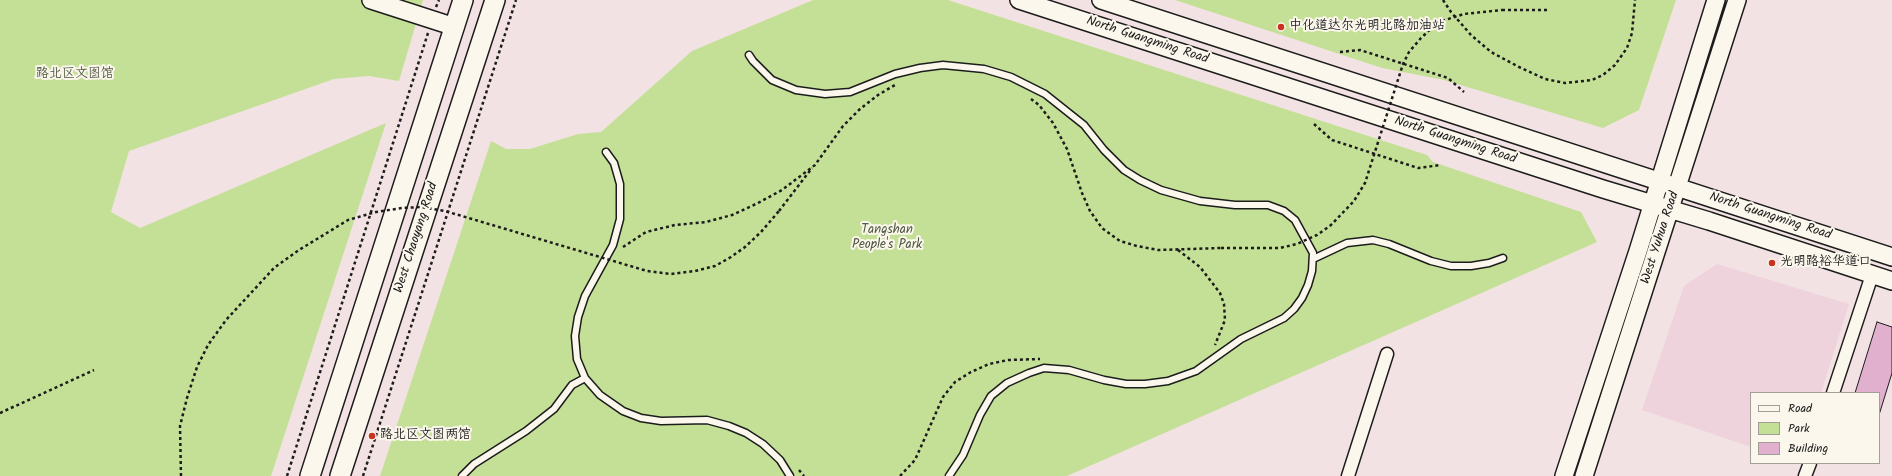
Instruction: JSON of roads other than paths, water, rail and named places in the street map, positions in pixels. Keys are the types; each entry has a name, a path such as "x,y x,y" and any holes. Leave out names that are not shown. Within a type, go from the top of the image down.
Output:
{"main road":[{"path":"371,0 455,27"},
{"path":"310,476 463,0"},
{"name":"West Chaoyang Road","path":"340,476 495,0"},
{"name":"North Guangming Road","path":"1019,0 1892,281"},
{"name":"North Guangming Road","path":"1101,0 1892,257"},
{"name":"West Yuhua Road","path":"1564,476 1716,0"},
{"name":"West Yuhua Road","path":"1584,476 1737,0"}],"street":[{"path":"1833,392 1872,275"},
{"path":"1348,476 1387,354"},
{"path":"1805,476 1810,464"}],"lane":[{"path":"749,55 772,80 796,90 825,94 850,92 895,74 920,68 943,65 984,69 1011,77 1045,94 1084,125 1104,150 1124,170 1140,180 1161,190 1200,201 1234,205 1268,205 1284,211 1295,220 1313,253 1308,285 1302,298 1284,318 1241,339 1196,371 1182,377 1145,384 1126,384 1104,380 1069,370 1044,368 1028,373 1007,384 991,396 987,402 963,455 949,476"},
{"path":"606,152 614,163 620,184 620,218 613,245 585,296 578,318 575,336 577,359 585,378 600,395 623,411 641,418 662,421 707,420 746,432 763,444 780,460 790,476"},
{"path":"1313,259 1347,243 1373,240 1389,244 1431,262 1451,266 1471,266 1489,263 1503,258"},
{"path":"462,476 474,464 520,435 554,409 572,385 585,378"}],"place":[{"name":"中化道达尔光明北路加油站","path":"1281,27"},
{"name":"光明路裕华道口","path":"1772,263"},
{"name":"路北区文图两馆","path":"372,436"}],"park label":[{"name":"路北区文图馆","path":"75,75"},
{"name":"Tangshan People's Park","path":"887,238"}]}
